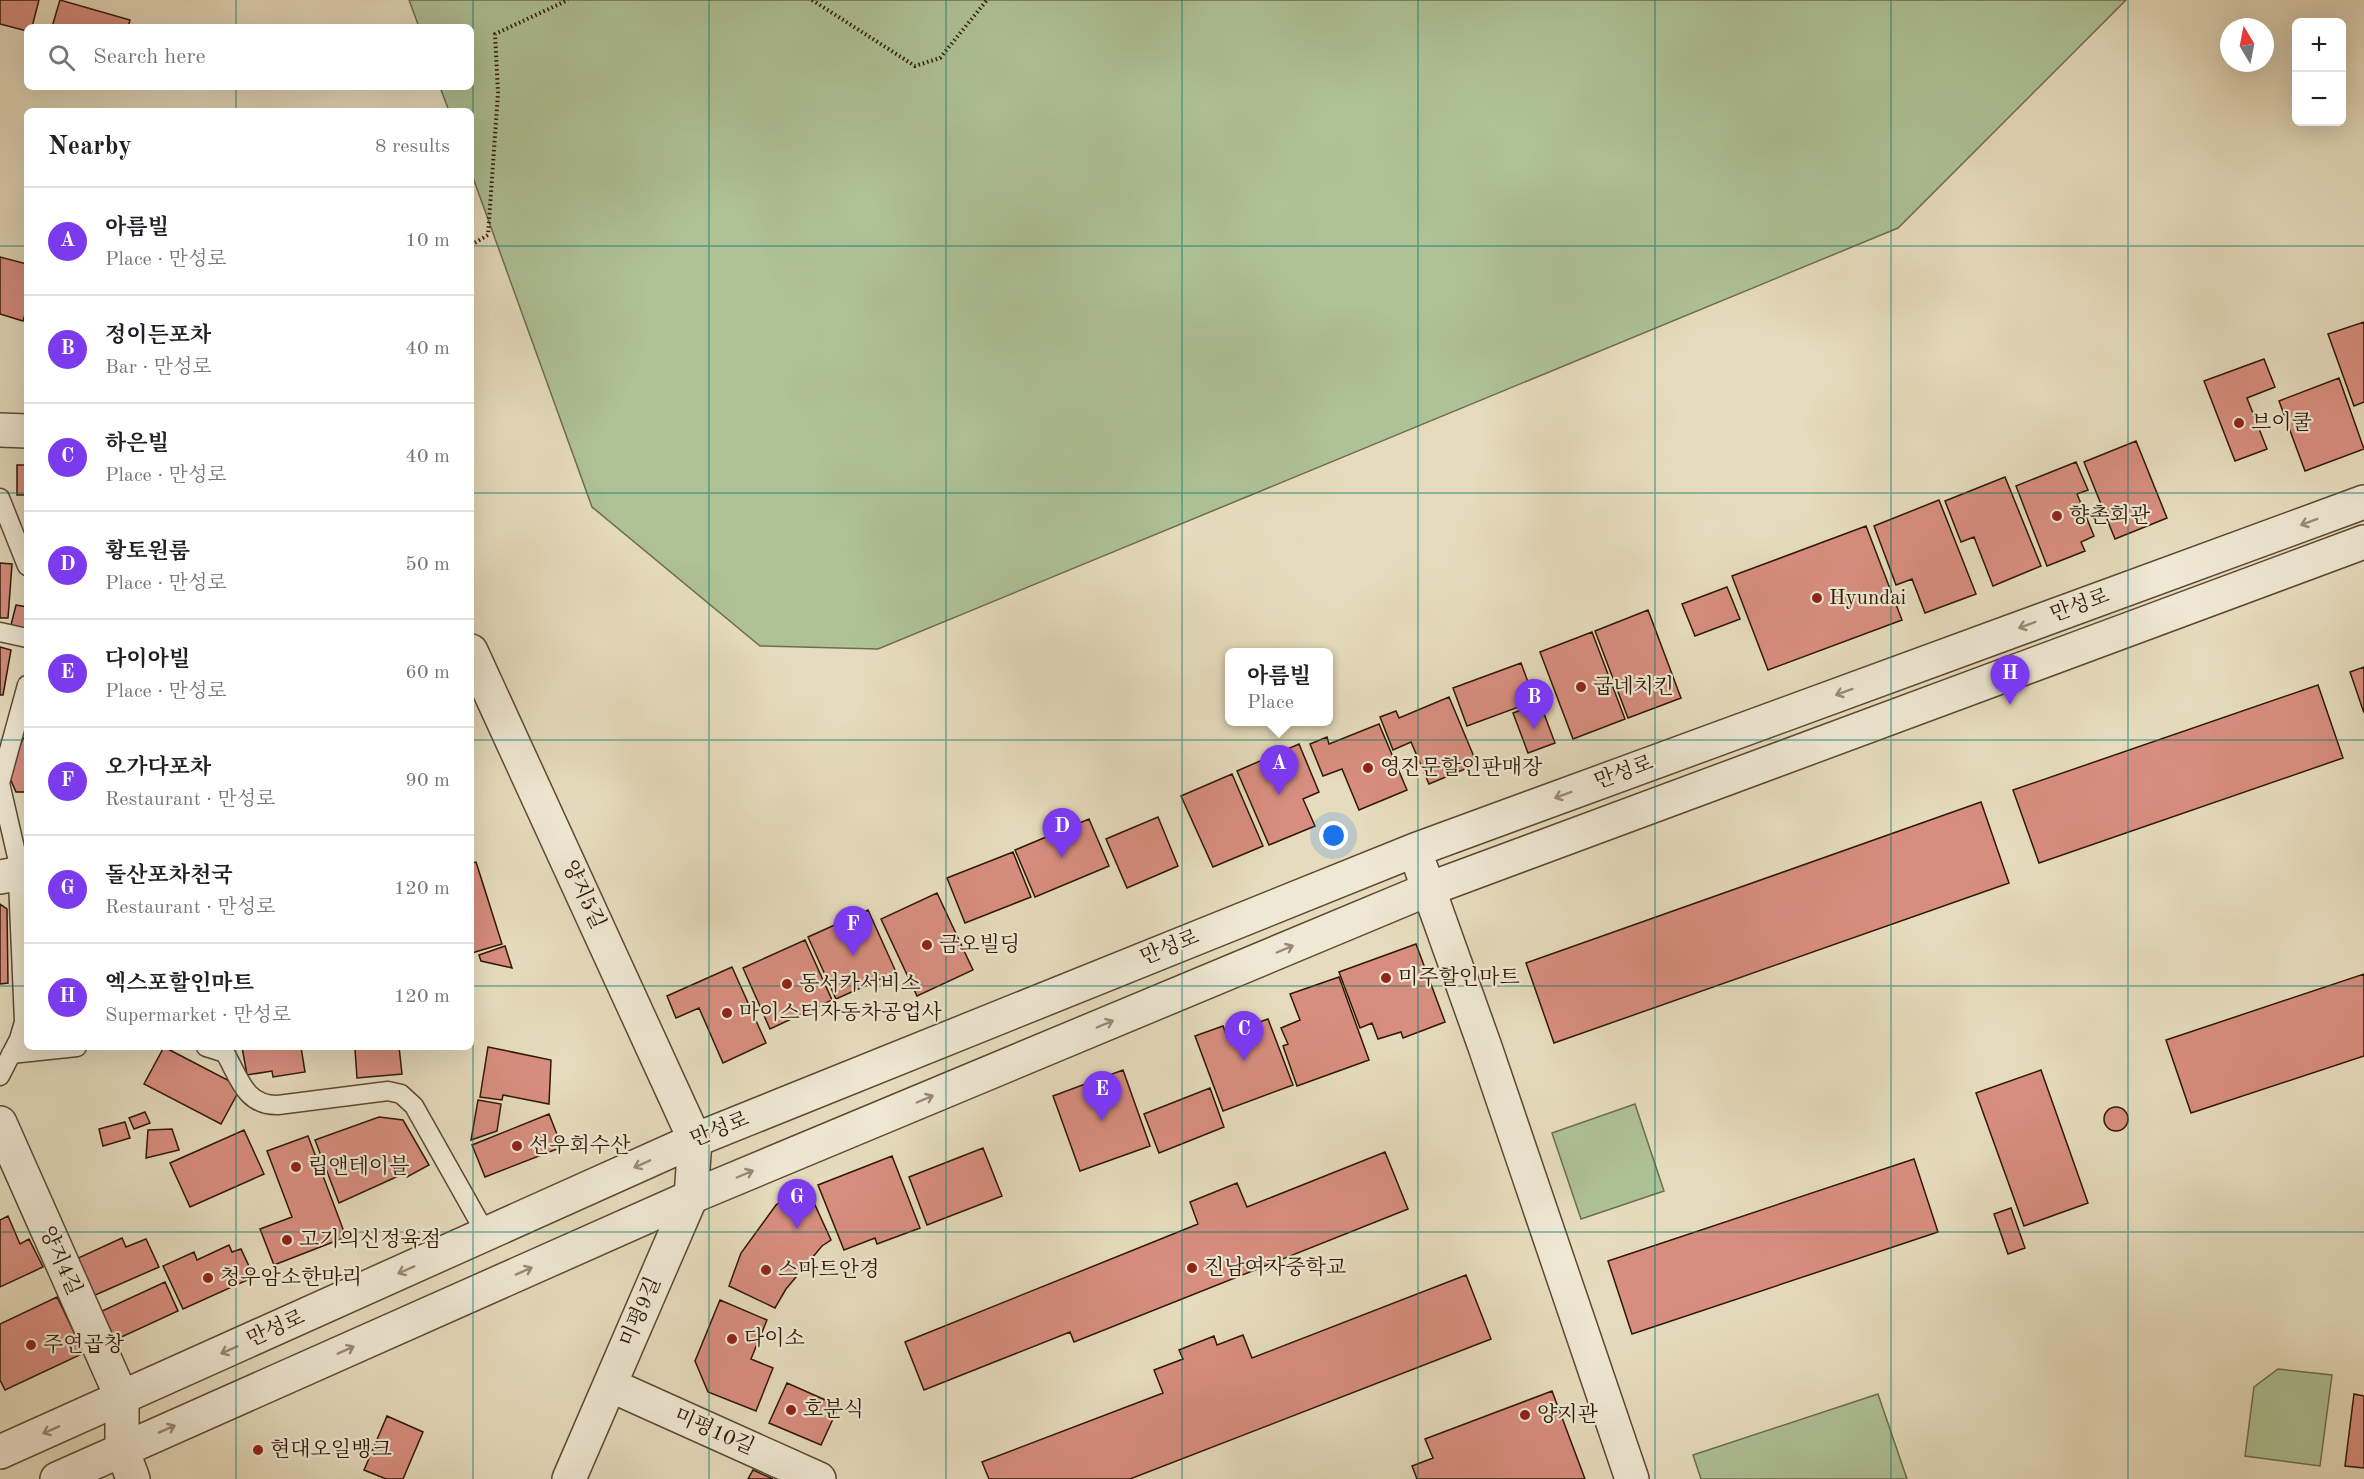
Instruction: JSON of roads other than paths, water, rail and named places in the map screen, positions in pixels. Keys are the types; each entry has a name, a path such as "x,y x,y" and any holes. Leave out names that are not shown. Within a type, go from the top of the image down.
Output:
{"street":[{"path":"0,430 24,431"},
{"name":"만성로","path":"0,1452 695,1140 1415,850 2364,502"},
{"name":"만성로","path":"57,1479 691,1197 1429,889 2364,542"},
{"name":"양지5길","path":"474,658 695,1140"},
{"path":"1415,850 1632,1479"},
{"name":"양지4길","path":"0,1123 11,1181 122,1398"},
{"name":"미평9길","path":"569,1479 691,1197 695,1140"},
{"name":"미평10길","path":"610,1384 819,1479"},
{"path":"122,1398 122,1449 133,1479"}],"lane":[{"path":"0,498 24,558"},
{"path":"0,632 24,637"},
{"path":"0,1076 23,1027 15,862 0,783 22,727 24,711"},
{"path":"11,1054 49,1050"},
{"path":"216,1050 225,1053 243,1089 250,1097 265,1104 278,1105 388,1091 401,1094 414,1106 486,1234"}],"place":[{"name":"브이쿨","path":"2239,423"},
{"name":"향촌회관","path":"2057,516"},
{"name":"Hyundai","path":"1817,598"},
{"name":"굽네치킨","path":"1581,687"},
{"name":"엑스포할인마트","path":"2010,705"},
{"name":"정이든포차","path":"1534,729"},
{"name":"영진문할인판매장","path":"1368,768"},
{"name":"아름빌","path":"1279,795"},
{"name":"황토원룸","path":"1062,858"},
{"name":"금오빌딩","path":"927,945"},
{"name":"오가다포차","path":"853,956"},
{"name":"미주할인마트","path":"1386,978"},
{"name":"동서카서비스","path":"787,984"},
{"name":"마이스터자동차공업사","path":"727,1013"},
{"name":"하은빌","path":"1244,1061"},
{"name":"다이아빌","path":"1102,1121"},
{"name":"선우회수산","path":"517,1146"},
{"name":"립앤테이블","path":"296,1167"},
{"name":"돌산포차천국","path":"797,1229"},
{"name":"고기의신정육점","path":"287,1240"},
{"name":"진남여자중학교","path":"1192,1268"},
{"name":"스마트안경","path":"766,1270"},
{"name":"청우암소한마리","path":"208,1278"},
{"name":"다이소","path":"732,1339"},
{"name":"주연곱창","path":"31,1345"},
{"name":"호분식","path":"791,1410"},
{"name":"양지관","path":"1525,1415"},
{"name":"현대오일뱅크","path":"258,1450"}]}
